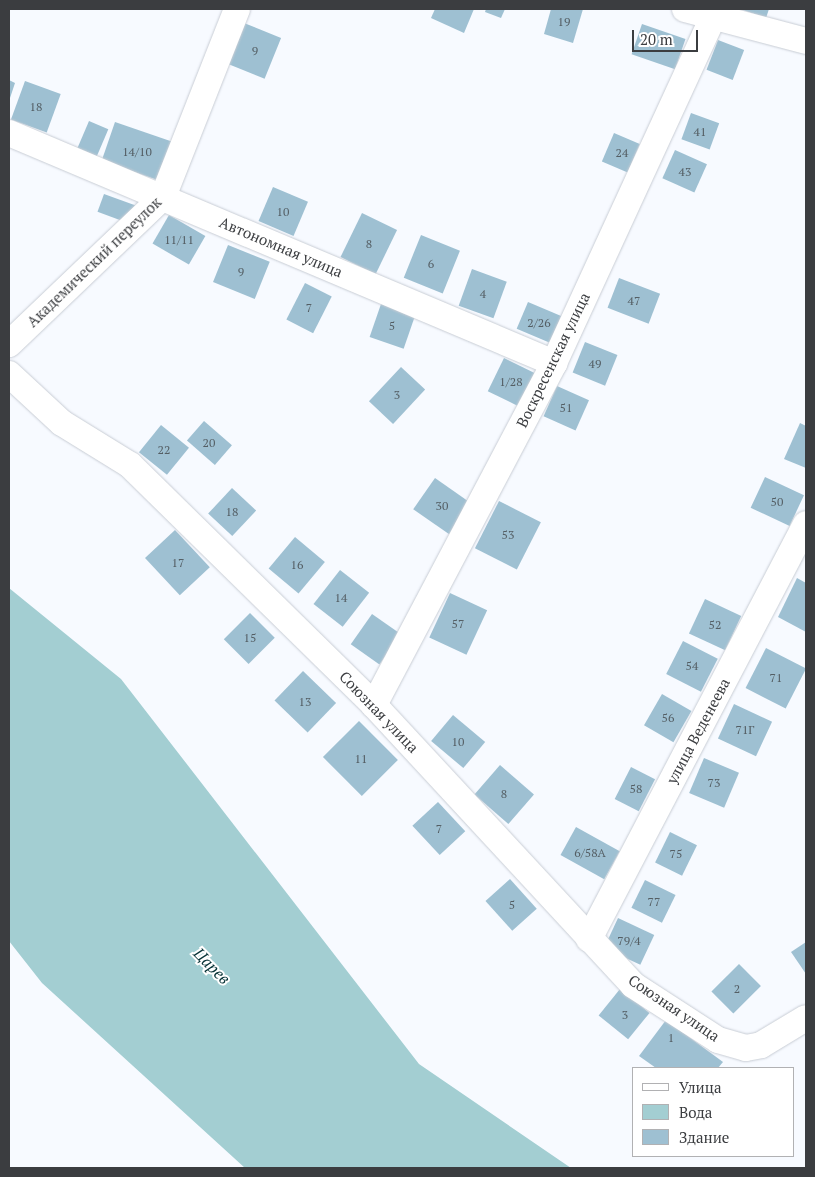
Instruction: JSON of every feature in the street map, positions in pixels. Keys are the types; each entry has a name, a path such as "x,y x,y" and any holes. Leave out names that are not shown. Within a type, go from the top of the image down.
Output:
{"street":[{"name":"Академический переулок","path":"9,344 163,197 237,9"},
{"path":"684,9 714,13 806,41"},
{"name":"Воскресенская улица","path":"374,704 554,363 714,13"},
{"name":"Автономная улица","path":"9,133 554,363"},
{"name":"Союзная улица","path":"9,374 62,423 130,465 374,704 632,984 718,1040 746,1048 762,1045 806,1018"},
{"name":"улица Веденеева","path":"589,939 806,524"}],"water":[{"name":"Царев","path":"9,588 121,679 419,1064 571,1168 245,1168 42,983 9,941"}],"building":[{"path":"435,9 474,9 464,33 431,18"},
{"path":"486,9 505,9 501,18 485,12"},
{"path":"551,9 583,9 573,43 544,34"},
{"path":"740,9 769,9 766,18"},
{"path":"244,23 281,38 265,79 228,64"},
{"path":"642,24 685,39 675,69 632,54"},
{"path":"718,40 744,50 733,80 707,70"},
{"path":"9,80 15,83 9,101"},
{"path":"25,81 61,94 47,133 11,120"},
{"path":"691,113 719,123 710,150 681,139"},
{"path":"89,121 108,129 97,157 77,149"},
{"path":"115,122 172,142 158,180 102,161"},
{"path":"614,133 640,144 628,172 602,162"},
{"path":"675,150 707,164 694,193 662,178"},
{"path":"273,187 308,202 294,236 259,221"},
{"path":"104,194 135,205 129,223 98,212"},
{"path":"362,213 397,230 376,274 341,257"},
{"path":"169,215 205,236 189,265 152,244"},
{"path":"421,235 460,251 443,293 404,278"},
{"path":"228,245 270,262 255,299 213,282"},
{"path":"472,269 507,282 493,318 459,306"},
{"path":"619,278 660,294 649,324 608,308"},
{"path":"305,283 332,297 313,333 286,320"},
{"path":"528,302 561,316 550,343 517,329"},
{"path":"381,304 415,316 404,349 370,337"},
{"path":"585,342 617,355 605,386 573,373"},
{"path":"504,358 535,373 518,406 488,391"},
{"path":"401,367 425,390 393,424 369,401"},
{"path":"557,386 589,400 576,430 544,416"},
{"path":"204,421 232,445 215,465 187,441"},
{"path":"800,423 806,426 806,468 784,459"},
{"path":"161,425 189,448 167,475 139,452"},
{"path":"765,477 804,495 790,526 751,508"},
{"path":"435,478 471,503 449,534 413,509"},
{"path":"232,488 256,511 232,536 208,514"},
{"path":"499,501 541,522 517,570 475,548"},
{"path":"175,530 210,567 180,595 145,558"},
{"path":"295,537 325,562 299,593 269,568"},
{"path":"340,570 369,593 343,627 314,604"},
{"path":"797,578 806,583 806,632 778,617"},
{"path":"450,593 487,610 466,655 429,637"},
{"path":"705,599 741,616 725,650 689,633"},
{"path":"250,613 275,638 249,664 224,639"},
{"path":"372,614 401,634 379,664 351,644"},
{"path":"683,641 718,659 701,692 666,674"},
{"path":"766,648 806,668 786,709 746,688"},
{"path":"303,671 336,703 308,732 275,700"},
{"path":"662,694 691,711 673,742 644,725"},
{"path":"734,704 772,722 756,756 718,738"},
{"path":"453,715 485,742 463,768 431,741"},
{"path":"359,721 398,760 362,796 323,757"},
{"path":"704,758 739,773 724,808 689,793"},
{"path":"500,765 534,795 508,824 474,794"},
{"path":"631,767 655,779 639,811 615,799"},
{"path":"438,802 465,831 440,855 412,826"},
{"path":"576,827 620,851 604,879 560,855"},
{"path":"670,832 697,845 682,876 655,863"},
{"path":"510,879 537,909 512,931 485,901"},
{"path":"645,880 676,895 662,923 631,908"},
{"path":"618,918 654,935 640,965 604,948"},
{"path":"806,942 806,974 791,952"},
{"path":"739,964 761,986 733,1013 711,992"},
{"path":"620,989 650,1013 628,1039 599,1015"},
{"path":"666,1020 723,1062 719,1067 655,1067 639,1056"}]}
